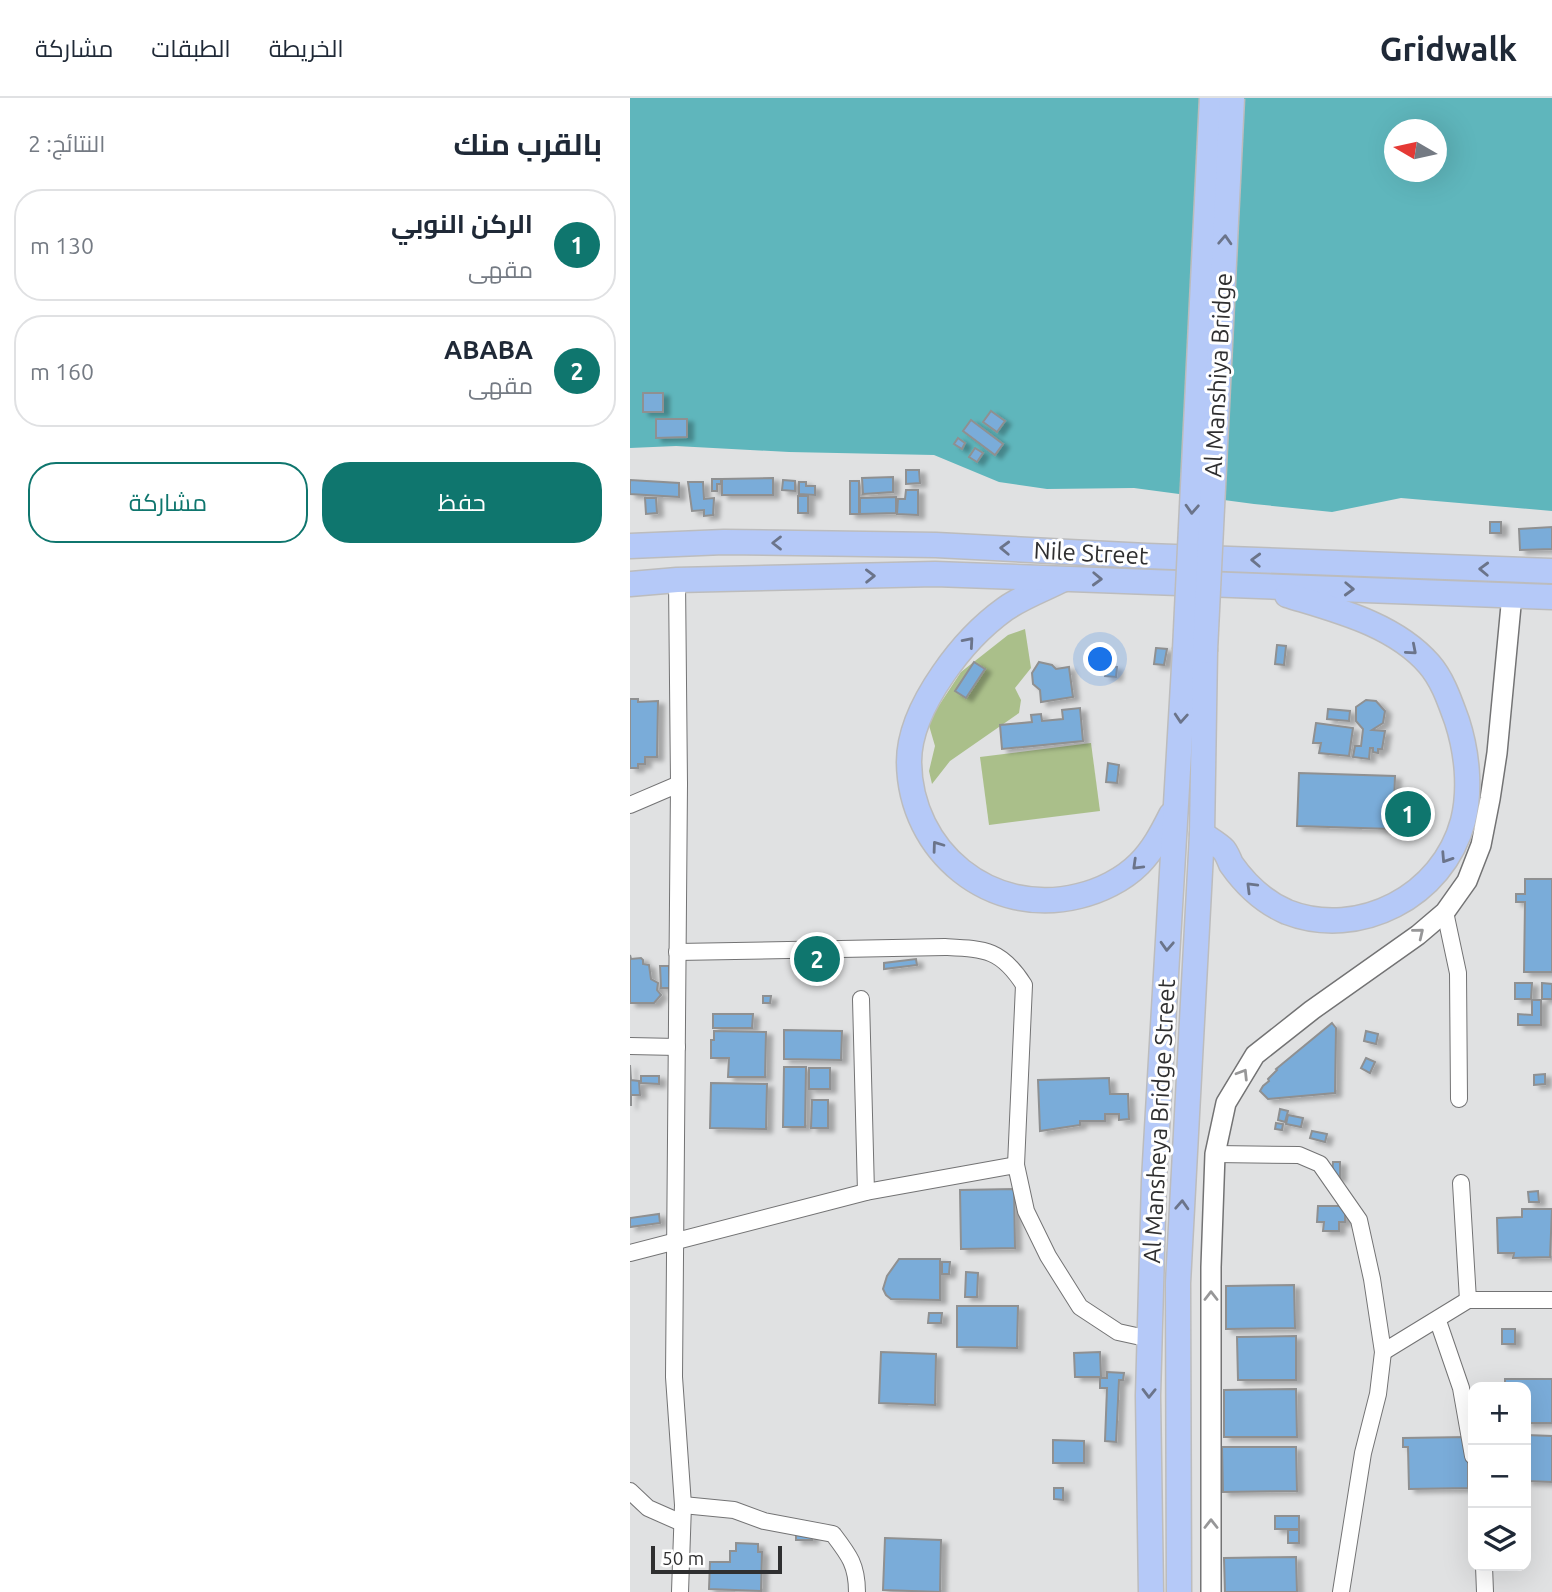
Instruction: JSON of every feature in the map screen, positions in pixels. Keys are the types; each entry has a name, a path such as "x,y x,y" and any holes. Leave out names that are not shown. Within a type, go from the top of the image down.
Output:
{"main road":[{"name":"Al Manshiya Bridge","path":"1195,651 1212,98"},
{"name":"Al Manshiya Bridge","path":"1195,651 1232,98"},
{"name":"Nile Street","path":"630,546 724,542 936,545 1552,571"},
{"name":"Nile Street","path":"630,584 677,580 934,574 1552,597"},
{"path":"1066,578 1007,608 976,634 932,689 913,733 909,761 913,794 924,826 940,852 965,875 993,891 1024,900 1062,901 1095,892 1127,875 1155,846 1175,809"},
{"path":"1202,834 1224,850 1249,886 1266,900 1285,911 1312,920 1338,922 1367,917 1400,903 1424,885 1444,863 1463,821 1467,791 1465,759 1459,729 1449,696 1429,665 1400,639 1378,627 1260,586"},
{"name":"Al Mansheya Bridge Street","path":"1151,1592 1148,1396 1154,1180 1175,809 1195,651"},
{"name":"Al Mansheya Bridge Street","path":"1179,1592 1178,1283 1202,834 1195,651"}],"street":[{"path":"677,580 679,784 674,1377 682,1505 680,1592"},
{"path":"1211,1592 1211,1267 1215,1153 1226,1104 1255,1055 1312,1010 1418,935 1445,912 1466,881 1480,845 1497,753 1511,595"},
{"path":"630,805 679,784"},
{"path":"1445,912 1458,973 1459,1099"},
{"path":"677,952 946,947 983,949 1012,966 1024,985 1016,1165 1026,1211 1048,1256 1080,1307 1118,1332 1150,1339"},
{"path":"861,999 866,1192"},
{"path":"630,1046 677,1047"},
{"path":"1215,1153 1299,1155 1320,1164 1359,1220 1372,1279 1383,1352 1378,1394 1363,1453 1341,1592"},
{"path":"630,1253 866,1192 1016,1165"},
{"path":"1461,1183 1468,1300"},
{"path":"1383,1352 1438,1321 1468,1300 1552,1300"},
{"path":"1438,1321 1461,1388 1471,1445"},
{"path":"630,1492 648,1508 682,1523"},
{"path":"682,1505 734,1510 764,1521 833,1534 850,1555 857,1573 858,1592"},
{"path":"1484,1571 1485,1592"}],"green space":[{"path":"1025,629 1031,668 1015,688 1021,700 1019,713 950,761 932,784 929,771 935,746 928,722 961,672 1008,635"},
{"path":"1091,743 1100,811 989,825 980,757"}],"water":[{"path":"630,98 1552,98 1552,511 1401,498 1332,512 1134,488 1047,489 999,482 934,455 676,446 630,448"}],"building":[{"path":"643,393 663,393 663,412 643,412"},
{"path":"991,411 1005,421 997,432 983,422"},
{"path":"656,419 687,419 687,437 656,438"},
{"path":"971,420 1003,444 995,455 963,431"},
{"path":"958,438 965,443 962,449 954,444"},
{"path":"975,448 983,453 977,462 969,457"},
{"path":"906,470 919,470 920,483 906,484"},
{"path":"893,477 893,492 863,494 862,478"},
{"path":"773,478 773,495 722,495 722,479"},
{"path":"712,479 721,479 721,484 717,484 717,491 712,491"},
{"path":"630,480 679,483 679,497 630,494"},
{"path":"783,480 795,481 795,491 782,490"},
{"path":"850,481 859,481 859,514 850,514"},
{"path":"688,482 703,482 704,499 714,498 713,515 704,516 704,510 692,511"},
{"path":"799,482 806,482 806,486 815,486 815,495 799,494"},
{"path":"906,490 918,490 918,515 897,514 898,499 905,499"},
{"path":"798,496 808,496 808,513 798,513"},
{"path":"896,497 896,513 860,514 860,498"},
{"path":"645,498 656,498 657,513 646,514"},
{"path":"1490,522 1501,522 1501,533 1490,533"},
{"path":"1552,527 1552,549 1520,550 1519,529"},
{"path":"1277,645 1286,646 1284,665 1275,664"},
{"path":"1156,648 1167,649 1164,665 1154,664"},
{"path":"974,662 985,669 966,698 955,691"},
{"path":"1039,662 1052,665 1056,669 1069,667 1073,697 1041,702 1040,690 1033,684 1032,673"},
{"path":"1106,666 1117,667 1116,677 1105,676"},
{"path":"630,699 638,699 638,702 658,701 657,757 645,757 645,764 638,764 638,768 630,768"},
{"path":"1366,700 1376,701 1385,711 1383,723 1372,730 1385,731 1382,749 1378,749 1378,753 1370,748 1369,759 1353,757 1355,746 1361,746 1363,729 1356,721 1356,707"},
{"path":"1080,708 1083,741 1002,749 1000,725 1032,722 1031,715 1041,714 1042,721 1063,719 1062,710"},
{"path":"1328,709 1350,711 1349,721 1327,719"},
{"path":"1316,723 1353,728 1349,756 1319,753 1321,743 1313,743"},
{"path":"1108,763 1119,765 1117,783 1106,782"},
{"path":"1299,773 1395,776 1393,829 1297,826"},
{"path":"1525,879 1552,879 1552,972 1524,972 1525,902 1516,902 1516,894 1525,894"},
{"path":"630,955 631,959 641,958 643,964 649,965 651,979 658,983 657,990 661,995 654,1003 630,1003"},
{"path":"916,959 917,965 884,969 884,963"},
{"path":"660,966 669,966 670,988 661,988"},
{"path":"1515,983 1532,983 1531,999 1515,999"},
{"path":"1542,983 1552,984 1552,999 1542,999"},
{"path":"763,996 771,996 770,1003 763,1003"},
{"path":"1532,1000 1541,1000 1541,1025 1518,1025 1518,1014 1532,1015"},
{"path":"713,1014 753,1014 752,1028 713,1028"},
{"path":"1332,1023 1336,1028 1335,1093 1268,1099 1260,1091 1276,1069"},
{"path":"784,1030 842,1031 841,1060 784,1059"},
{"path":"714,1031 766,1032 765,1077 728,1077 729,1058 711,1058"},
{"path":"1366,1031 1378,1034 1376,1044 1364,1041"},
{"path":"1366,1058 1375,1062 1370,1073 1361,1068"},
{"path":"630,1065 631,1080 639,1081 640,1095 631,1095 631,1106"},
{"path":"784,1067 806,1067 805,1127 783,1127"},
{"path":"809,1068 830,1068 830,1089 809,1089"},
{"path":"1545,1074 1545,1084 1534,1085 1534,1075"},
{"path":"641,1076 659,1076 659,1084 641,1083"},
{"path":"1109,1078 1110,1094 1128,1094 1129,1119 1119,1120 1119,1114 1105,1114 1105,1121 1080,1121 1080,1125 1040,1131 1038,1080"},
{"path":"711,1083 767,1084 766,1129 710,1128"},
{"path":"812,1100 828,1100 828,1128 811,1128"},
{"path":"1280,1109 1288,1111 1285,1122 1278,1120"},
{"path":"1288,1115 1303,1118 1301,1127 1286,1124"},
{"path":"1276,1123 1283,1124 1282,1130 1275,1129"},
{"path":"1312,1131 1327,1134 1325,1142 1310,1138"},
{"path":"1333,1162 1340,1162 1340,1178 1332,1178"},
{"path":"1014,1189 1015,1248 961,1249 960,1190"},
{"path":"1538,1191 1539,1202 1529,1202 1528,1192"},
{"path":"1318,1206 1345,1206 1345,1222 1339,1222 1339,1231 1323,1231 1324,1222 1317,1222"},
{"path":"1522,1209 1552,1209 1550,1257 1513,1258 1514,1253 1498,1253 1497,1218 1522,1217"},
{"path":"659,1214 660,1223 630,1227 630,1218"},
{"path":"899,1259 940,1259 940,1300 891,1299 886,1295 883,1289 887,1276"},
{"path":"942,1262 950,1262 949,1274 942,1274"},
{"path":"966,1272 978,1273 977,1297 965,1297"},
{"path":"1294,1285 1295,1328 1226,1329 1226,1286"},
{"path":"957,1306 1018,1306 1017,1348 957,1347"},
{"path":"929,1313 942,1313 941,1323 928,1323"},
{"path":"1502,1329 1515,1329 1515,1344 1502,1344"},
{"path":"1296,1336 1296,1380 1238,1380 1237,1337"},
{"path":"881,1352 936,1354 935,1405 879,1403"},
{"path":"1100,1352 1101,1377 1075,1377 1074,1353"},
{"path":"1107,1372 1124,1373 1123,1380 1119,1380 1116,1442 1105,1441 1107,1388 1100,1388 1100,1378 1107,1378"},
{"path":"1505,1379 1552,1379 1552,1423 1531,1423 1531,1382 1505,1382"},
{"path":"1296,1389 1297,1437 1224,1437 1224,1390"},
{"path":"1531,1435 1552,1436 1552,1482 1531,1481"},
{"path":"1468,1437 1468,1488 1409,1489 1408,1447 1403,1447 1403,1438"},
{"path":"1053,1440 1084,1441 1084,1463 1053,1463"},
{"path":"1222,1447 1296,1447 1297,1491 1223,1492"},
{"path":"1054,1488 1063,1488 1063,1500 1054,1499"},
{"path":"1275,1516 1299,1516 1299,1529 1275,1529"},
{"path":"1288,1530 1299,1530 1299,1543 1288,1543"},
{"path":"796,1533 813,1533 812,1540 796,1540"},
{"path":"885,1538 941,1540 940,1592 883,1590"},
{"path":"736,1543 758,1544 758,1552 762,1552 761,1591 709,1589 710,1562 730,1562 730,1551 736,1551"},
{"path":"1296,1557 1297,1592 1225,1592 1224,1558"}],"place":[{"name":"الركن النوبي","path":"1408,814"},
{"name":"ABABA","path":"817,959"}]}
